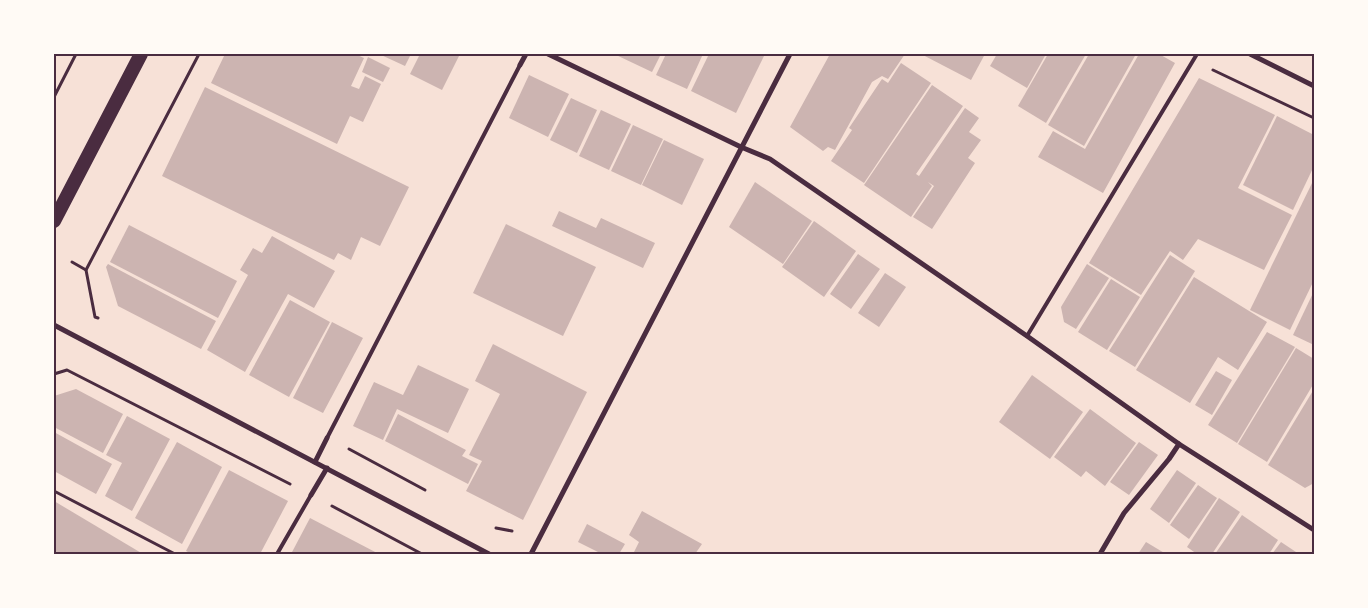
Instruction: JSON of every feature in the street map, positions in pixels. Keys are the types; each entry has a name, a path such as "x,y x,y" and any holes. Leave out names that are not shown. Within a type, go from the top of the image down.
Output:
{"highway":[{"path":"54,220 141,54"}],"street":[{"path":"520,65 526,54"},
{"path":"548,54 770,159 1027,336 1178,444 1314,530"},
{"path":"531,554 790,54"},
{"path":"1250,54 1314,86"},
{"path":"54,324 490,554"},
{"path":"314,462 327,438"},
{"path":"1100,554 1124,513 1169,459 1178,444"},
{"path":"311,495 327,468"}],"lane":[{"path":"1027,336 1197,54"},
{"path":"327,438 520,65"},
{"path":"277,554 311,495"}],"path":[{"path":"54,97 76,54"},
{"path":"104,321 95,317 86,270 198,54"},
{"path":"1193,60 1314,118"},
{"path":"72,262 86,270"},
{"path":"54,374 67,370 292,485"},
{"path":"348,448 426,491"},
{"path":"54,491 175,554"},
{"path":"327,504 422,554"},
{"path":"487,524 512,531"}],"building":[{"path":"225,54 355,54 364,58 351,86 359,89 365,76 381,84 363,122 350,116 337,144 211,83"},
{"path":"379,54 411,54 405,66"},
{"path":"420,54 460,54 442,90 410,74"},
{"path":"614,54 661,54 652,72"},
{"path":"666,54 703,54 687,89 656,75"},
{"path":"709,54 765,54 736,113 691,91"},
{"path":"830,54 905,54 888,79 882,76 872,82 835,150 828,147 823,151 790,127"},
{"path":"921,54 985,54 971,80"},
{"path":"997,54 1046,54 1027,88 990,66"},
{"path":"1048,54 1086,54 1046,123 1018,106"},
{"path":"1089,54 1136,54 1084,146 1048,125"},
{"path":"1139,54 1159,54 1175,63 1103,193 1038,157 1053,131 1085,149"},
{"path":"368,57 390,68 383,82 362,72"},
{"path":"901,63 931,83 864,183 831,161 852,130 849,128 882,79 888,83"},
{"path":"529,75 569,94 548,137 509,118"},
{"path":"1199,78 1275,115 1238,188 1292,215 1264,270 1198,239 1183,260 1170,251 1141,295 1089,263"},
{"path":"932,85 963,106 916,174 919,176 965,108 979,118 969,132 981,140 968,158 975,163 932,229 913,217 934,186 928,182 932,186 911,217 864,185"},
{"path":"205,87 409,187 380,246 361,237 351,260 338,253 334,260 162,176"},
{"path":"571,98 597,110 577,153 550,140"},
{"path":"601,110 631,124 609,170 579,156"},
{"path":"1277,116 1314,135 1314,166 1293,210 1243,185"},
{"path":"633,125 663,139 641,185 611,171"},
{"path":"664,140 704,159 682,205 642,185"},
{"path":"1314,179 1314,280 1290,330 1250,310"},
{"path":"755,182 812,221 783,264 729,227"},
{"path":"559,211 596,228 601,218 655,243 643,268 552,226"},
{"path":"814,221 856,251 824,297 782,267"},
{"path":"506,224 596,267 563,336 473,293"},
{"path":"129,225 237,281 218,318 110,262"},
{"path":"272,236 335,271 314,308 288,294 245,372 207,350 248,275 240,270 253,248 262,253"},
{"path":"858,254 880,269 851,309 830,294"},
{"path":"1170,255 1195,271 1135,367 1109,351"},
{"path":"108,264 216,321 201,349 118,306 106,267"},
{"path":"1087,264 1109,278 1076,329 1064,322 1061,307"},
{"path":"885,273 906,287 879,327 858,313"},
{"path":"1194,277 1267,322 1238,370 1218,357 1190,403 1136,370"},
{"path":"1111,279 1140,297 1107,350 1078,332"},
{"path":"1314,291 1314,345 1293,335"},
{"path":"290,300 330,322 289,397 249,375"},
{"path":"332,322 363,338 323,413 293,398"},
{"path":"1267,332 1295,347 1237,443 1208,425"},
{"path":"493,344 587,392 523,520 466,491 482,461 469,455 500,394 475,381"},
{"path":"1296,348 1314,359 1314,383 1267,462 1238,444"},
{"path":"418,365 469,389 448,433 397,409 383,440 353,426 374,382 403,395"},
{"path":"1216,371 1232,380 1212,415 1195,405"},
{"path":"1032,375 1083,412 1050,459 999,422"},
{"path":"76,389 123,414 103,453 54,427 54,396"},
{"path":"1314,389 1314,483 1305,488 1268,465"},
{"path":"1090,409 1136,443 1105,486 1086,471 1081,477 1054,457"},
{"path":"398,414 466,450 462,456 478,464 468,484 385,441"},
{"path":"127,416 170,439 132,511 105,496 122,463 106,455"},
{"path":"54,432 112,464 96,494 54,471"},
{"path":"177,442 222,467 182,544 135,518"},
{"path":"1139,442 1158,455 1129,495 1110,482"},
{"path":"229,470 288,501 260,554 192,554 186,551"},
{"path":"1177,470 1196,483 1169,523 1150,509"},
{"path":"1198,485 1217,498 1189,539 1170,525"},
{"path":"1219,498 1240,512 1212,554 1197,554 1187,547"},
{"path":"54,501 143,554 54,554"},
{"path":"642,511 702,544 695,554 633,554 639,542 629,535"},
{"path":"1242,515 1278,540 1269,554 1215,554"},
{"path":"310,518 379,554 291,554"},
{"path":"587,524 625,544 619,554 602,554 578,542"},
{"path":"1146,542 1166,554 1138,554"},
{"path":"1281,542 1299,554 1272,554"}]}
